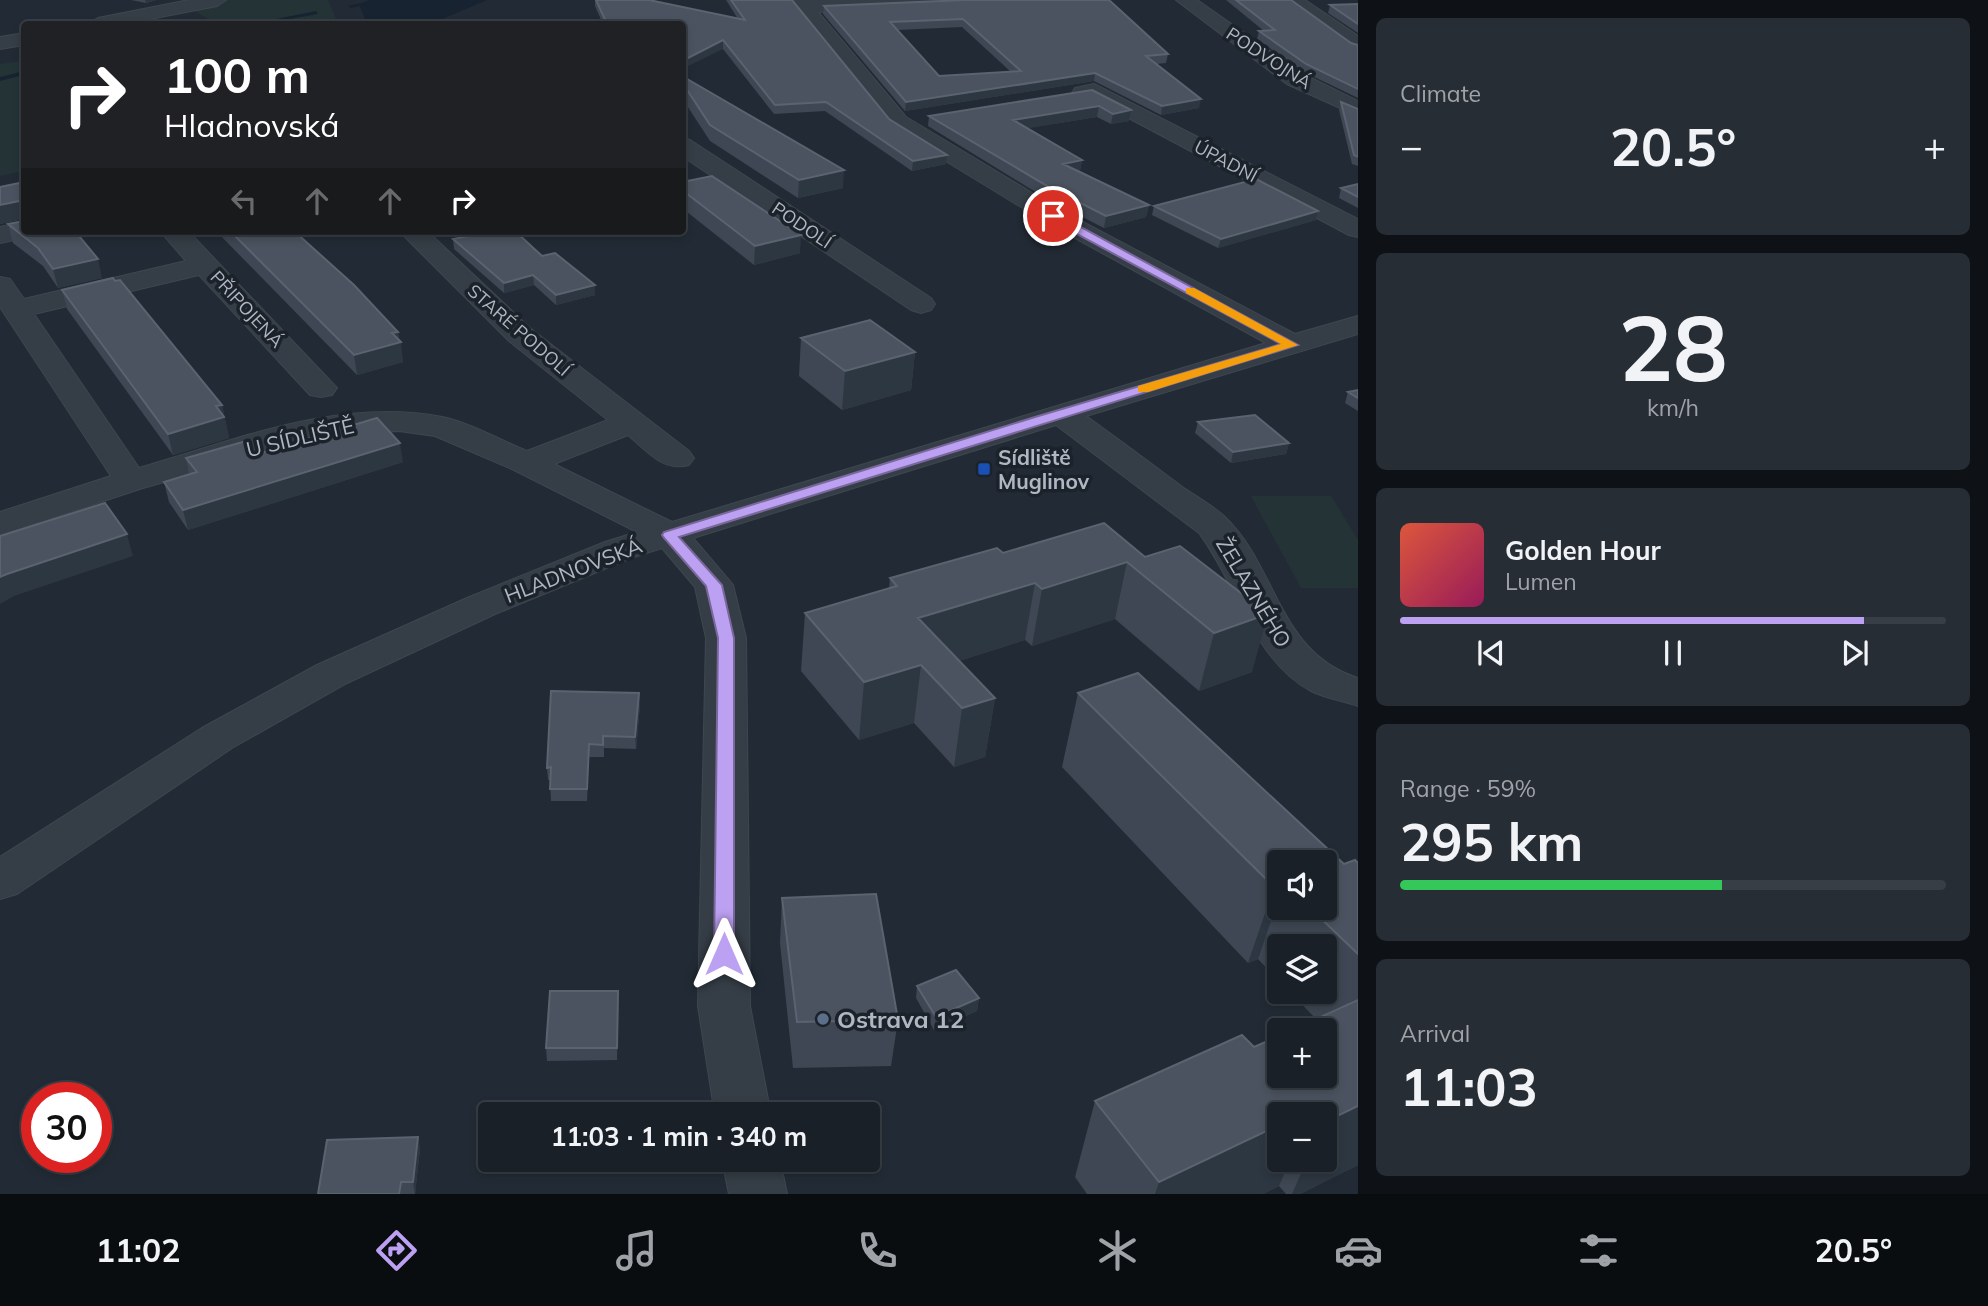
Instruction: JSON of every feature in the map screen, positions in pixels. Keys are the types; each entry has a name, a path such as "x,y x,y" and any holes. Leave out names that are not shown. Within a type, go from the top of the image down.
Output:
{"street":[{"path":"113,21 217,0"},
{"path":"801,4 963,0"},
{"name":"PODVOJNÁ","path":"1185,0 1295,79 1358,109"},
{"path":"1293,0 1358,45"},
{"path":"801,4 898,122 1053,216 1292,345"},
{"path":"0,43 21,40"},
{"name":"ÚPADNÍ","path":"1068,95 1094,91 1358,229"},
{"path":"898,122 937,116"},
{"name":"PODOLÍ","path":"686,148 921,304"},
{"path":"0,235 21,231"},
{"name":"PŘIPOJENÁ","path":"177,235 321,388"},
{"name":"STARÉ PODOLÍ","path":"416,235 520,335 677,458"},
{"path":"131,481 8,297 205,265"},
{"name":"HLADNOVSKÁ","path":"0,881 216,738 332,674 481,606 618,550 1061,413 1358,325"},
{"name":"ŽELAZNÉHO","path":"1061,413 1212,525 1226,540 1283,648 1311,672 1344,689 1358,692"},
{"name":"U SÍDLIŠTĚ","path":"0,524 131,481 298,433 343,424 399,421 442,427 526,463 670,535"},
{"path":"526,463 630,423"},
{"path":"670,535 714,585 726,638 724,1006 741,1102"},
{"path":"753,1172 758,1194"}],"shaded area":[{"path":"227,0 328,0 337,21 206,21 210,20 190,8"},
{"path":"21,61 21,172 0,176 0,64"},
{"path":"1251,496 1331,496 1358,540 1358,588 1301,588"}],"water":[{"path":"369,0 487,0 438,21 366,21 359,5"}],"building":[{"path":"596,0 649,0 745,20 731,0 792,0 889,119 947,155 913,161 826,102 775,105 723,40 686,59 686,21 606,21"},
{"path":"965,0 1109,0 1168,54 1146,56 1201,99 1162,106 1095,73 906,102 824,6","holes":["963,19 1021,71 939,76 890,22"]},
{"path":"1236,0 1291,0 1351,43 1358,45 1358,89 1306,64 1259,31 1275,30"},
{"path":"1358,4 1358,24 1330,5"},
{"path":"686,78 844,170 799,180 710,125 686,88"},
{"path":"1092,90 1131,110 1113,114 1099,106 1013,120 1082,160 1063,164 1149,205 1106,216 1049,187 929,116"},
{"path":"1341,102 1358,109 1358,157 1354,155"},
{"path":"712,176 801,235 755,246 686,193 686,181"},
{"path":"1256,179 1318,211 1221,239 1154,206"},
{"path":"21,183 21,203 19,201 0,205 0,187"},
{"path":"1358,184 1358,197 1341,188"},
{"path":"21,222 21,234 8,224"},
{"path":"22,235 78,235 98,259 53,269 38,248"},
{"path":"234,235 298,235 354,285 398,332 392,333 401,342 354,355"},
{"path":"474,235 519,235 542,256 555,253 595,285 556,295 533,275 504,283 453,239"},
{"path":"113,278 115,281 120,280 222,405 216,406 224,417 168,434 62,290"},
{"path":"870,320 915,352 845,371 801,338"},
{"path":"1358,390 1358,398 1348,392"},
{"path":"1255,415 1289,443 1233,452 1198,422"},
{"path":"377,418 400,443 183,510 164,482 197,472 186,458 243,442 254,455"},
{"path":"105,503 127,534 0,577 0,536"},
{"path":"1104,523 1145,557 1180,546 1268,614 1214,633 1127,562 1042,589 1035,583 918,618 995,698 962,708 921,665 864,682 805,613 897,586 890,578 997,548 1003,553"},
{"path":"1138,673 1329,850 1267,850 1267,880 1078,693"},
{"path":"551,691 639,693 635,737 603,736 603,745 589,744 587,789 550,789 551,767 547,768"},
{"path":"1337,858 1344,864 1355,860 1358,863 1358,954 1323,920 1337,920"},
{"path":"876,894 898,1020 797,1022 782,898"},
{"path":"956,970 979,998 936,1017 917,986"},
{"path":"550,991 618,991 617,1048 546,1048"},
{"path":"1358,1000 1358,1106 1337,1116 1337,1102 1267,1102 1267,1131 1159,1182 1095,1101 1242,1035 1254,1047 1267,1041 1267,1088 1337,1088 1337,1018 1319,1018"},
{"path":"418,1137 413,1182 401,1182 399,1194 318,1194 327,1140"}],"waterway":[{"path":"351,6 381,0"},
{"path":"272,21 316,13"},
{"path":"0,79 21,74"}],"slow traffic":[{"path":"1143,389 1292,345 1190,290"}],"place":[{"name":"Sídliště Muglinov","path":"984,469"},
{"name":"Ostrava 12","path":"823,1019"}],"route":[{"path":"724,954 726,638 714,585 670,535 1040,419 1292,345 1053,216"}]}
